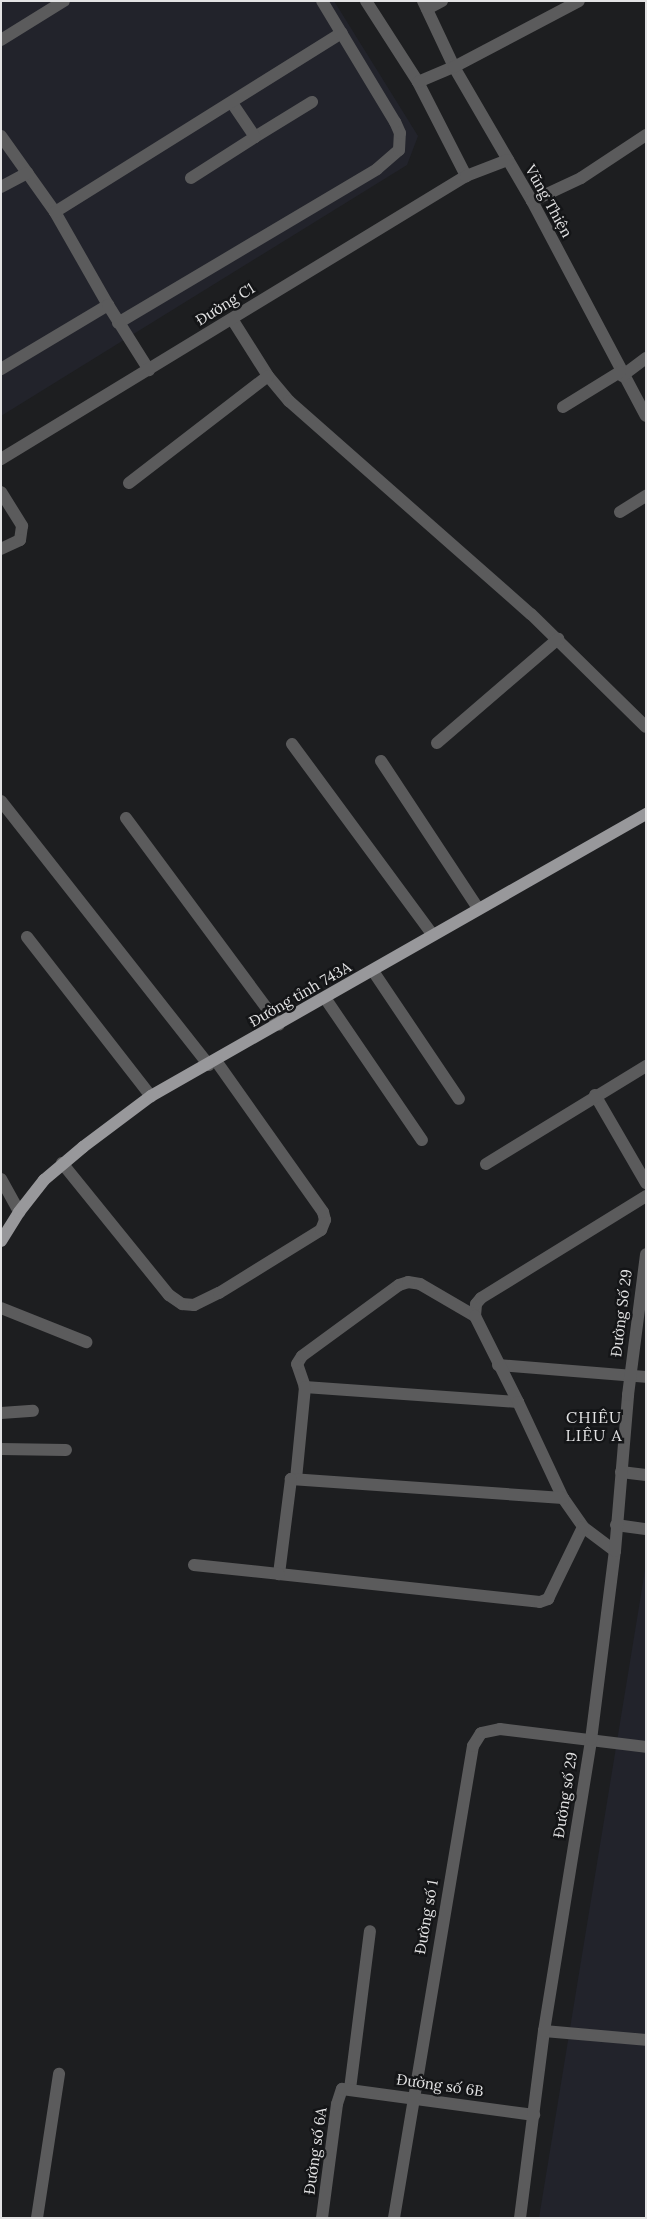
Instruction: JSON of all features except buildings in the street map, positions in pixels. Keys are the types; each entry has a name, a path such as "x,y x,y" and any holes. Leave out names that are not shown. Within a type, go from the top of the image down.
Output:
{"main road":[{"name":"Đường tỉnh 743A","path":"1,1241 18,1212 62,1163 151,1096 279,1025 478,908 646,814"}],"street":[{"path":"1,40 64,1"},
{"path":"118,323 377,168 399,150 400,133 395,122 322,1"},
{"path":"366,1 418,82 466,176"},
{"path":"425,5 442,1"},
{"path":"418,82 454,67 579,1"},
{"name":"Vũng Thiện","path":"425,5 454,67 532,201 621,374 646,416"},
{"path":"55,212 232,104 342,33"},
{"path":"191,178 255,136 312,102"},
{"path":"232,104 255,136"},
{"path":"532,201 581,178 646,135"},
{"path":"1,136 55,212 118,323 149,370"},
{"name":"Đường C1","path":"1,459 466,176 508,160"},
{"path":"1,187 27,173"},
{"path":"1,369 108,304"},
{"path":"232,319 268,376 290,401 558,639 646,726"},
{"path":"563,407 646,358"},
{"path":"129,483 268,376"},
{"path":"1,492 22,526 20,540 1,549"},
{"path":"620,512 646,496"},
{"path":"437,742 558,639"},
{"path":"292,744 433,935"},
{"path":"381,760 478,908"},
{"path":"1,801 212,1063 322,1212 325,1220 321,1230 219,1293 194,1306 182,1304 169,1295 62,1163"},
{"path":"126,818 279,1025"},
{"path":"27,937 151,1096"},
{"path":"373,971 458,1099"},
{"path":"325,998 422,1140"},
{"path":"486,1164 595,1095 646,1066"},
{"path":"595,1095 646,1182"},
{"path":"1,1179 18,1212"},
{"path":"615,1551 583,1527 564,1498 475,1316 476,1304 481,1298 646,1196"},
{"name":"Đường Số 29","path":"630,1376 646,1254"},
{"path":"296,1479 306,1387 297,1364 302,1356 399,1285 408,1282 420,1284 475,1316"},
{"path":"1,1308 86,1342"},
{"path":"498,1365 646,1377"},
{"name":"Đường số 29","path":"520,2218 544,2031 591,1740 615,1551 630,1376"},
{"path":"306,1387 518,1402"},
{"path":"1,1413 33,1411"},
{"path":"1,1449 66,1450"},
{"path":"621,1472 646,1475"},
{"path":"278,1574 291,1479 564,1498"},
{"path":"616,1525 646,1529"},
{"path":"194,1564 540,1602 548,1599 583,1527"},
{"name":"Đường số 1","path":"394,2218 412,2098 473,1746 481,1733 500,1729 646,1747"},
{"name":"Đường số 6A","path":"322,2218 337,2104 346,2089 370,1931"},
{"path":"544,2031 646,2040"},
{"path":"37,2218 59,2074"},
{"name":"Đường số 6B","path":"346,2089 534,2115"}],"shaded area":[{"path":"1,1 334,1 418,136 407,165 1,416"},
{"path":"646,1564 646,2218 539,2218"}],"district":[{"name":"CHIÊU LIÊU A","path":"594,1426"}]}
